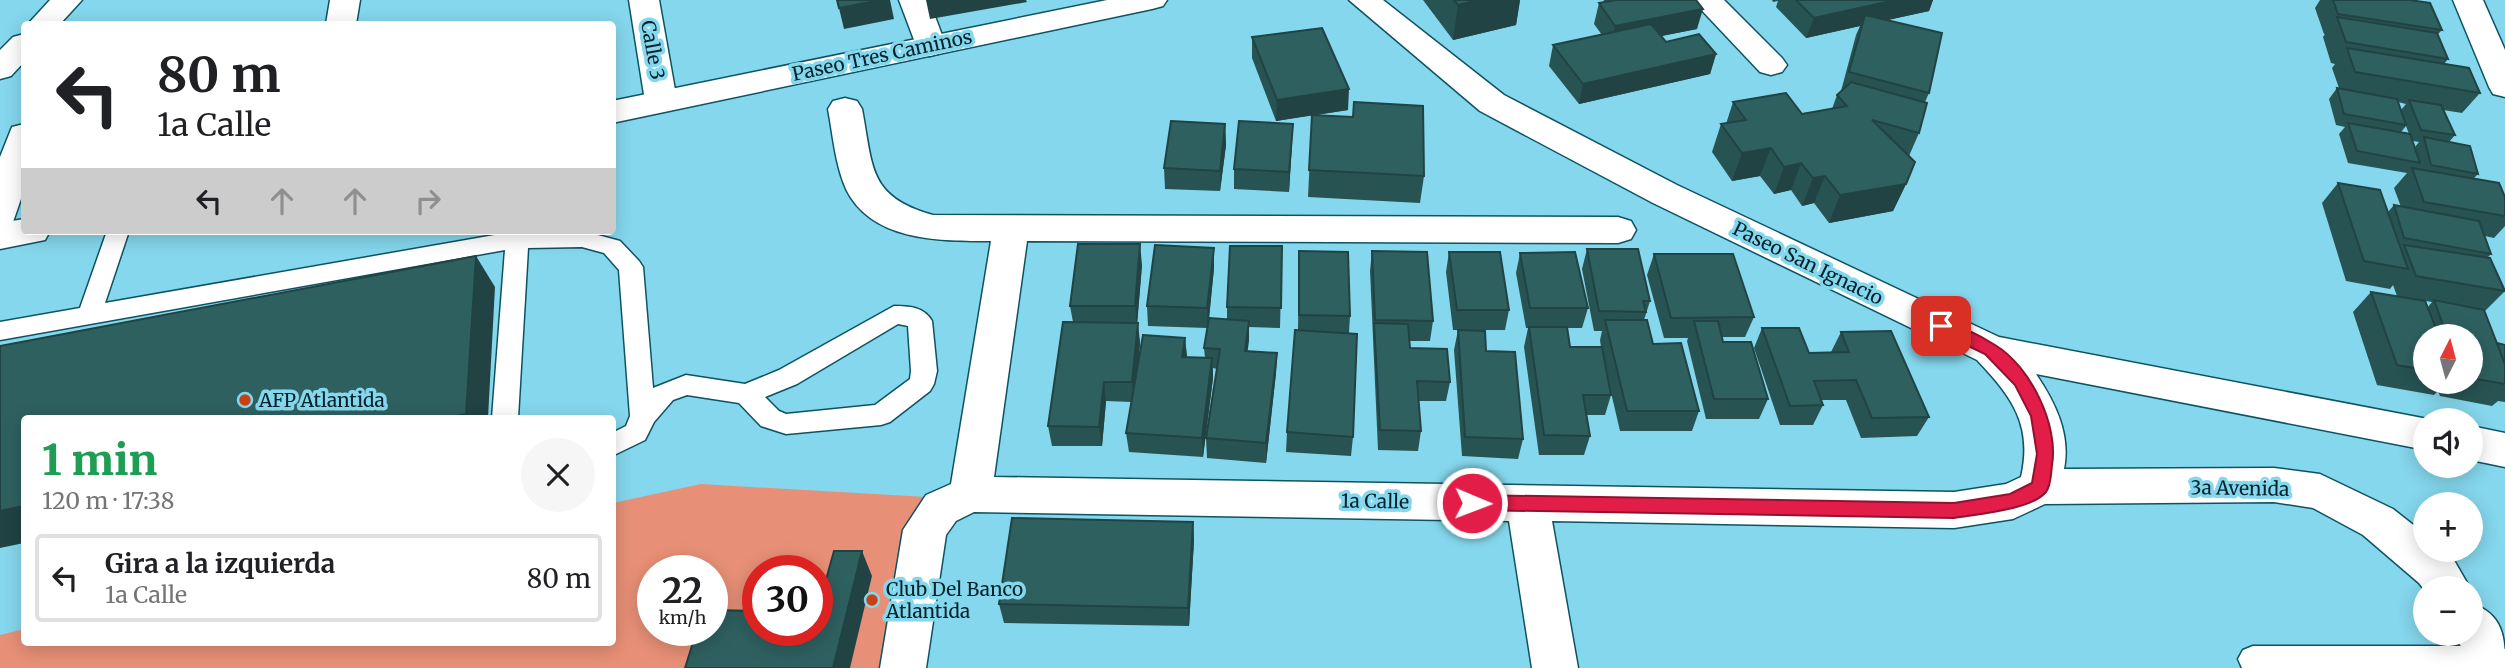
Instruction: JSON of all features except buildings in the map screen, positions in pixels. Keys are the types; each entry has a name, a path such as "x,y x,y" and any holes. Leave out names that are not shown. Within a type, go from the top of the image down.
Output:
{"street":[{"path":"46,21 67,0"},
{"path":"61,21 67,0"},
{"path":"342,21 345,0"},
{"name":"Calle 3","path":"644,0 661,101"},
{"path":"914,0 930,46"},
{"name":"Paseo Tres Caminos","path":"616,111 1152,0"},
{"name":"Paseo San Ignacio","path":"1364,0 1492,103 1665,194 1991,350 2413,431"},
{"path":"1707,0 1771,65"},
{"path":"2468,0 2505,87"},
{"path":"0,69 21,47"},
{"path":"845,109 861,186 870,200 884,212 933,229 1618,230"},
{"path":"0,211 21,144"},
{"path":"903,668 925,530 942,508 970,494 1011,229"},
{"path":"0,236 21,233"},
{"path":"1991,350 2021,381 2040,416 2046,454 2039,487"},
{"path":"2483,445 2505,450"},
{"name":"3a Avenida","path":"2039,487 2274,485 2320,492 2378,522 2435,569 2440,576"},
{"name":"1a Calle","path":"970,494 1954,510 2012,501 2039,487"},
{"path":"1528,503 1555,668"}],"lane":[{"path":"89,316 117,235"},
{"path":"505,415 517,236"},
{"path":"0,331 517,236 582,239 612,247 631,267 643,416"},
{"path":"616,444 636,433 643,416 664,393 687,385 747,394 788,377 894,315 909,315 920,321 924,371 922,384 881,415 786,424 770,419 747,394"},
{"path":"2253,659 2489,650"}],"shaded area":[{"name":"Club Del Banco Atlantida","path":"701,484 961,499 939,532 915,668 0,668 0,635 21,630 21,646 616,646 616,502"}],"place":[{"name":"AFP Atlantida","path":"245,400"},
{"name":"Club Del Banco Atlantida","path":"872,600"}],"route":[{"path":"1472,503 1954,510 2012,501 2039,487 2046,454 2040,416 2021,381 1991,350 1941,326"}]}
